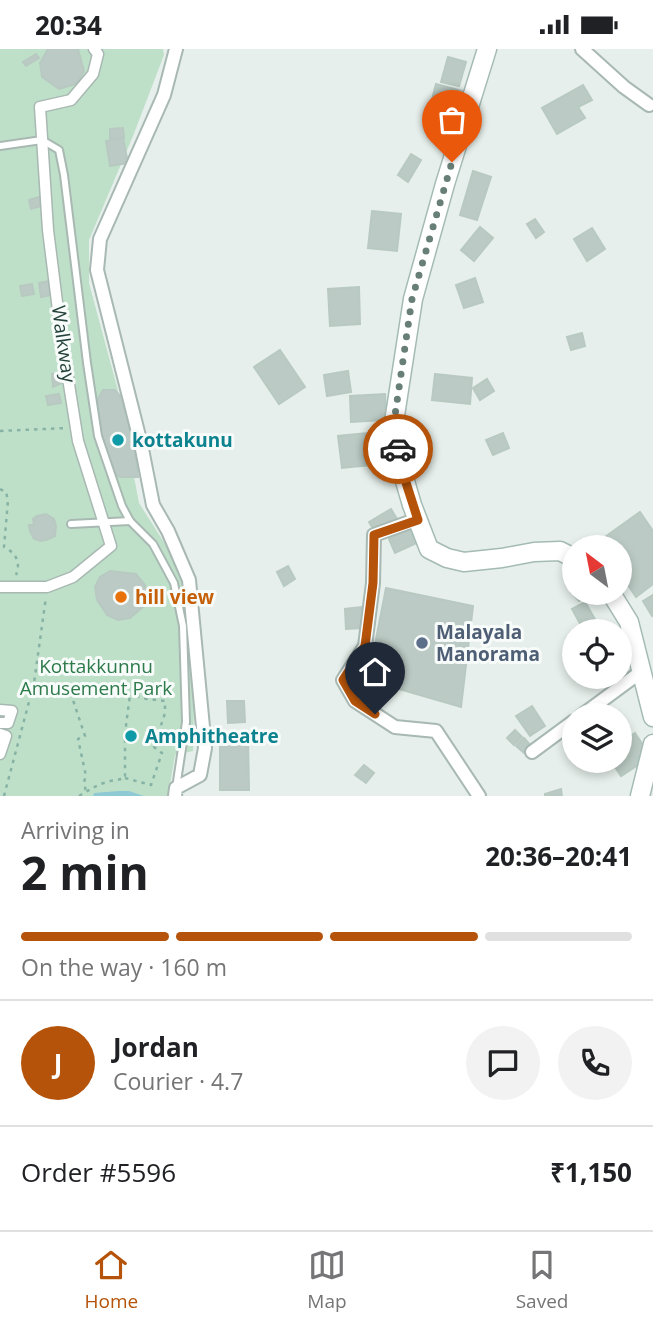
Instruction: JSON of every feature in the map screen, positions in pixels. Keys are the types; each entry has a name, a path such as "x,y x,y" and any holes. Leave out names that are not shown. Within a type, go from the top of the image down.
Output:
{"main road":[{"path":"486,49 412,299 394,422 400,464 429,549 447,558 464,562 534,552 562,552"},
{"path":"618,605 629,622 653,717"},
{"path":"640,796 652,754"}],"street":[{"name":"Walkway","path":"0,587 47,587 73,577 111,546 78,441 48,230 40,107 71,100 93,74 98,54 94,49"},
{"path":"175,792 200,775 205,748 189,580 153,505 141,445 97,270 100,239 164,95 176,49"},
{"path":"582,49 624,87 649,105"},
{"path":"418,520 374,535 373,583 365,646 343,680 355,701 395,727 436,731 479,796"},
{"path":"599,703 642,671"},
{"path":"0,710 12,711 8,723 0,723"},
{"path":"533,752 562,730"},
{"path":"0,734 6,736 0,754"}],"lane":[{"path":"0,146 42,139 59,150 98,436 122,506 130,521 153,544 174,583 183,626 186,722 175,792"},
{"path":"71,524 130,521"}],"path":[{"path":"0,431 76,428"},
{"path":"0,489 6,492 8,500 4,547 18,558 17,574 13,577"},
{"path":"4,796 34,683 45,600"},
{"path":"79,796 86,792 94,786 99,787 106,782 125,778 151,785 162,753 154,747 166,708 165,701 122,694 116,689 104,689 77,696 73,701 85,736 78,739 86,776 86,792"},
{"path":"125,778 125,740 128,733 126,726 130,695"}],"green space":[{"name":"Kottakkunnu Amusement Park","path":"0,49 163,49 164,55 133,136 89,240 89,283 117,387 139,503 181,569 192,625 193,751 175,755 168,796 0,796"}],"water":[{"path":"119,791 144,796 93,796 94,793"}],"building":[{"path":"48,49 78,49 84,71 76,84 59,89 42,77 40,63"},
{"path":"36,54 39,58 26,66 23,62"},
{"path":"448,57 466,62 459,86 441,82"},
{"path":"436,84 462,91 457,114 430,107"},
{"path":"583,85 592,100 578,107 585,118 557,134 542,108"},
{"path":"427,114 448,119 445,132 424,126"},
{"path":"123,128 124,138 110,139 110,129"},
{"path":"123,138 128,163 110,166 106,141"},
{"path":"411,154 421,160 408,182 398,175"},
{"path":"473,171 491,177 477,220 460,215"},
{"path":"39,197 41,206 31,209 29,200"},
{"path":"372,211 401,214 397,251 368,248"},
{"path":"535,219 544,232 536,238 527,224"},
{"path":"480,227 493,238 474,261 461,250"},
{"path":"592,228 605,249 587,261 574,239"},
{"path":"475,278 483,302 464,308 456,285"},
{"path":"49,281 51,295 41,297 39,283"},
{"path":"32,284 34,294 22,296 20,286"},
{"path":"359,287 360,324 330,326 328,289"},
{"path":"582,333 585,346 571,350 567,337"},
{"path":"280,350 305,387 279,404 254,367"},
{"path":"348,371 351,392 327,396 324,375"},
{"path":"62,373 64,382 53,387 52,374"},
{"path":"435,374 472,378 470,404 432,400"},
{"path":"487,379 494,391 480,400 473,388"},
{"name":"kottakunu","path":"103,390 115,390 130,407 138,477 120,477 111,473 95,404"},
{"path":"59,394 61,403 48,405 46,396"},
{"path":"385,394 386,420 351,422 350,396"},
{"path":"388,431 391,463 342,468 338,436"},
{"path":"503,433 509,448 493,455 486,440"},
{"path":"391,509 397,519 375,532 369,522"},
{"path":"640,512 653,531 653,584 636,597 632,591 632,535 608,535"},
{"path":"46,514 54,519 55,536 41,541 34,539 29,525 34,525 33,519 37,516"},
{"path":"415,527 421,541 395,553 389,539"},
{"path":"288,566 295,579 284,586 277,572"},
{"name":"hill view","path":"110,571 136,574 145,585 147,594 143,607 130,618 118,620 107,615 97,600 95,587 100,577"},
{"name":"Malayala Manorama","path":"386,588 473,606 461,707 368,680"},
{"path":"653,595 653,615 652,616 643,601"},
{"path":"587,605 595,619 578,619 572,609"},
{"path":"361,607 363,628 346,629 345,609"},
{"path":"227,701 244,701 245,722 228,723"},
{"path":"532,706 545,726 530,736 516,716"},
{"path":"515,730 522,737 514,745 507,738"},
{"path":"635,733 647,751 637,758 641,763 632,769 632,735"},
{"path":"220,737 248,737 249,790 220,790"},
{"path":"524,738 531,746 524,753 516,746"},
{"path":"364,765 374,773 366,783 355,775"},
{"path":"561,789 562,796 545,796 545,794"}],"way so far":[{"path":"398,449 394,422 412,299 452,162"}],"place":[{"name":"kottakunu","path":"118,440"},
{"name":"hill view","path":"121,597"},
{"name":"Malayala Manorama","path":"422,643"},
{"name":"Amphitheatre","path":"131,736"}],"route":[{"path":"375,714 355,701 343,680 365,646 373,583 374,535 418,520 400,464 398,449"}]}
